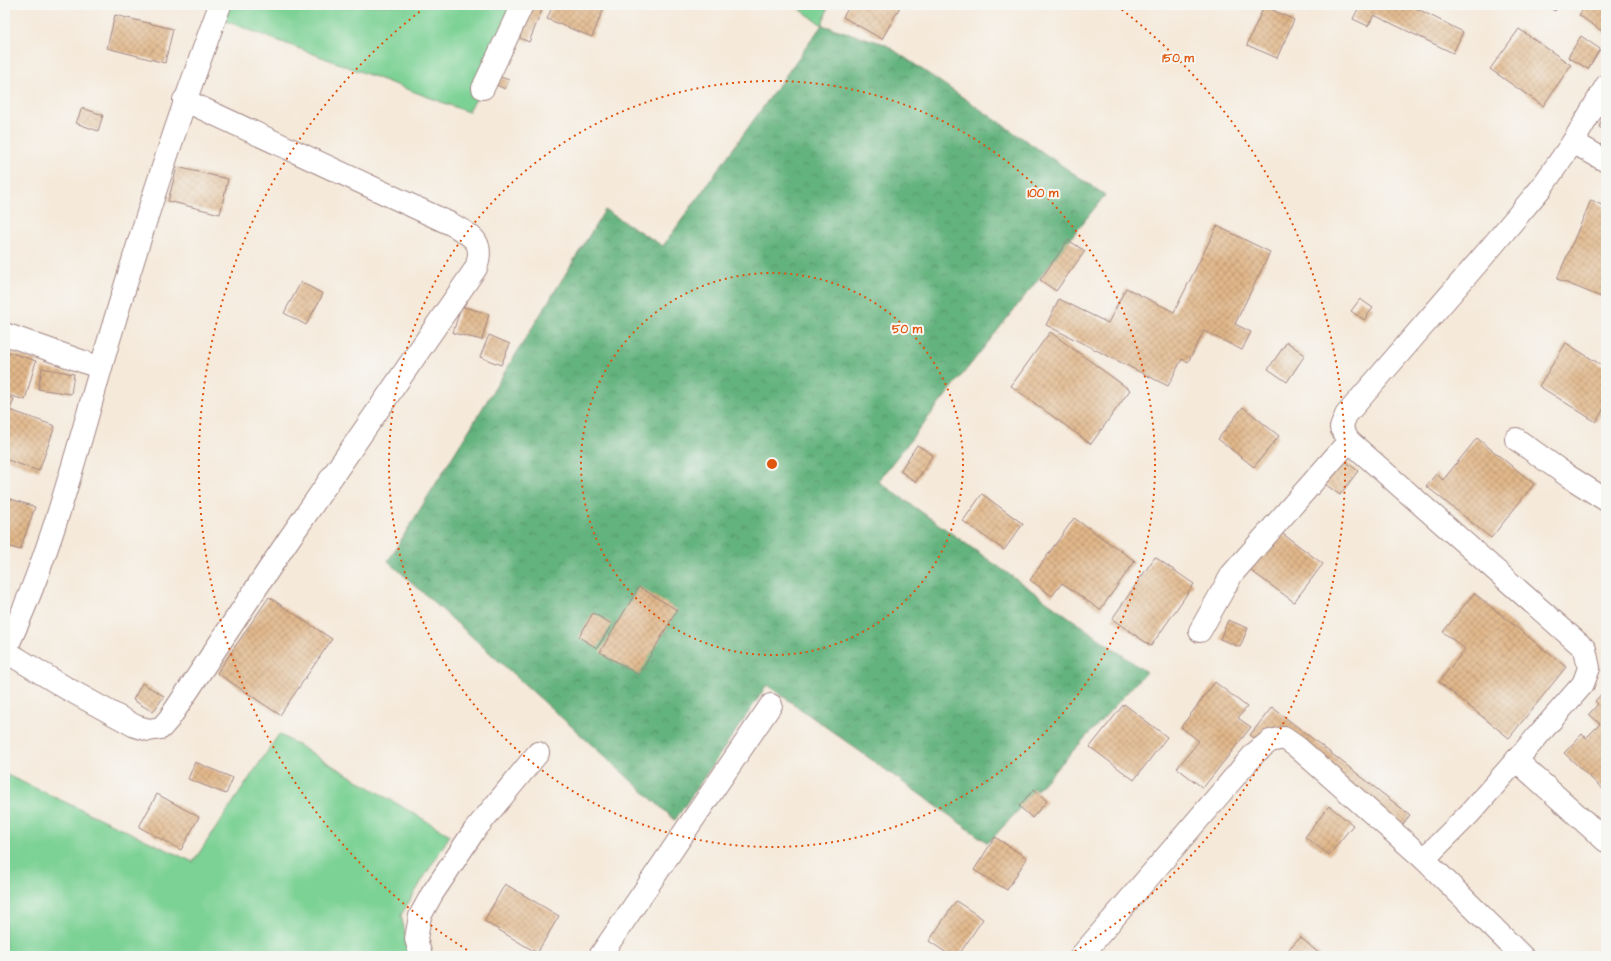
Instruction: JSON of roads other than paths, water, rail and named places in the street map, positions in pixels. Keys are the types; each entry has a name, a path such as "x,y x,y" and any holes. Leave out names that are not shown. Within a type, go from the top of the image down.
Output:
{"street":[{"path":"184,100 356,178 452,224 471,235 479,243 480,256 476,268 287,542 169,719 161,728 149,730 135,726 66,688 5,651 24,611 44,561 138,241 184,100 220,5"},
{"path":"483,88 522,5"},
{"path":"1424,859 1470,813 1583,684 1589,668 1585,649 1349,441 1341,428 1346,415 1498,240 1541,188 1573,142 1606,86"},
{"path":"1573,142 1606,161"},
{"path":"5,334 101,368"},
{"path":"1516,438 1568,476 1606,500"},
{"path":"1200,631 1232,574 1349,441"},
{"path":"600,956 771,705"},
{"path":"1081,956 1255,753 1270,741 1284,738 1297,747 1424,859 1522,956"},
{"path":"421,956 416,939 420,916 432,894 474,831 538,753"},
{"path":"1516,760 1606,841"}]}
